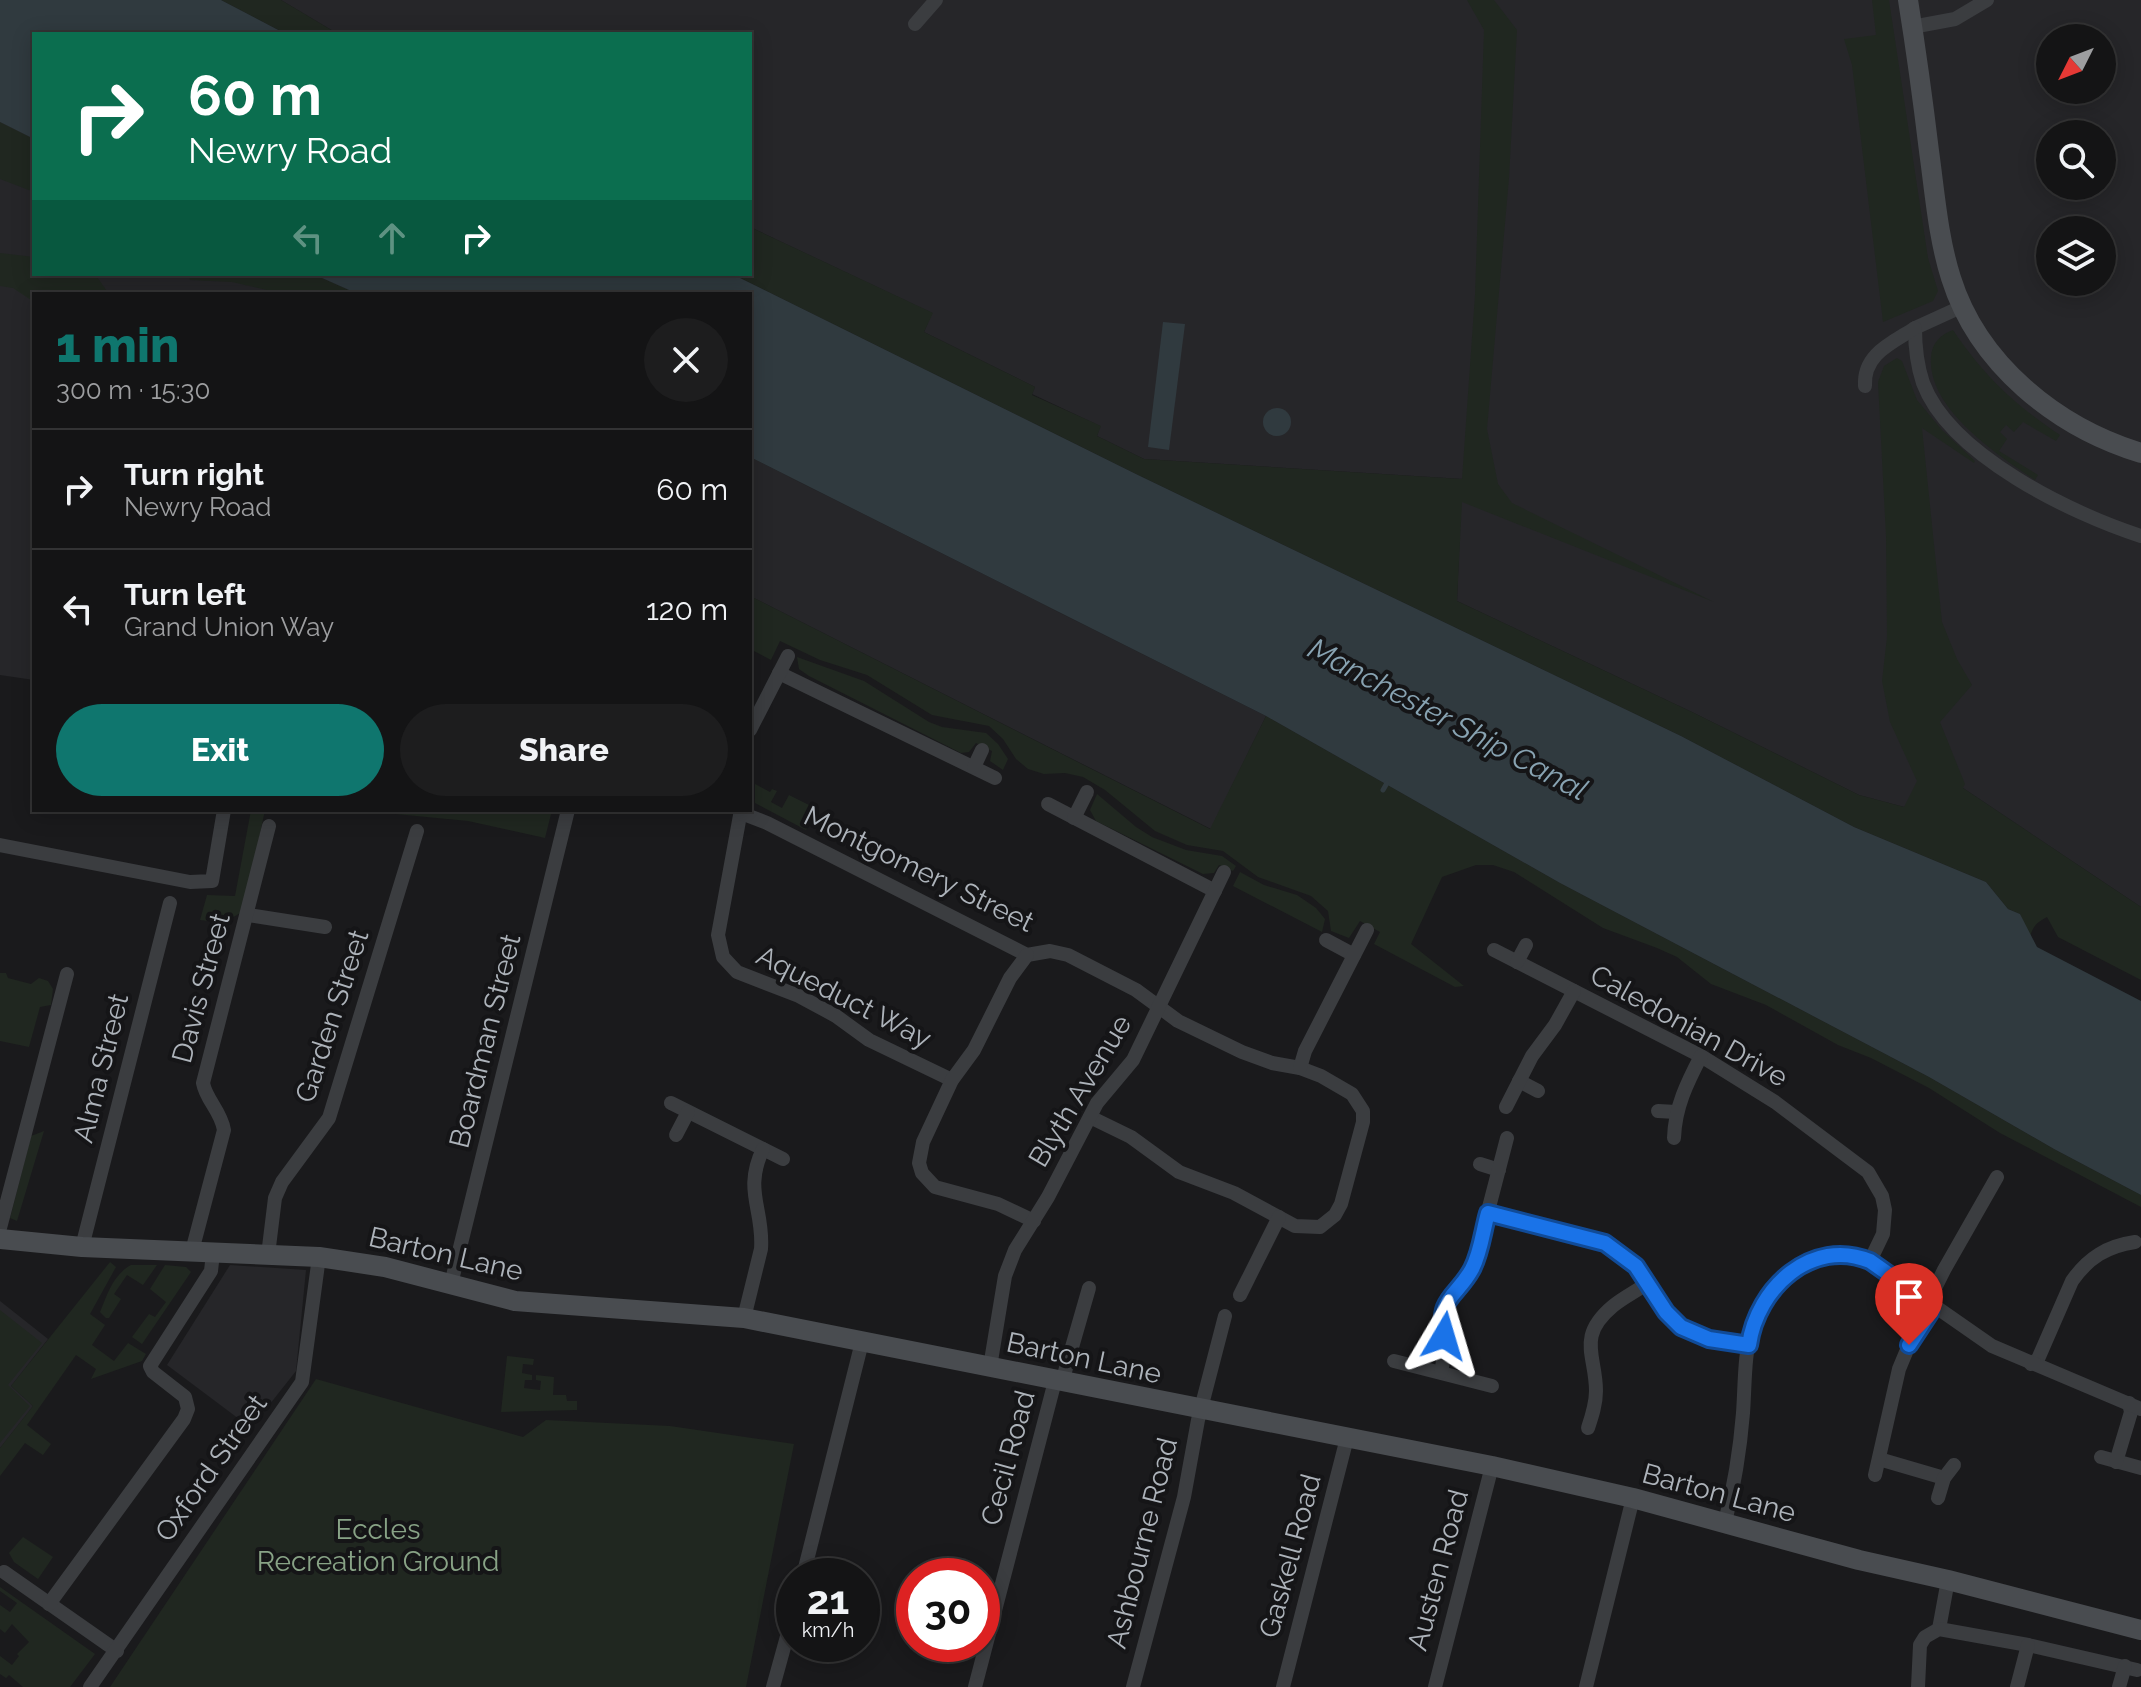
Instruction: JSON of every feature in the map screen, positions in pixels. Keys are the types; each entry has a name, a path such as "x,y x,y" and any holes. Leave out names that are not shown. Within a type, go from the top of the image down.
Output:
{"main road":[{"path":"1908,0 1939,229 1961,307 1991,354 2032,394 2078,425 2141,453"},
{"name":"Barton Lane","path":"0,1239 82,1247 319,1257 385,1267 515,1301 744,1318 1492,1466 1633,1498 1859,1560 2141,1630"}],"street":[{"path":"915,24 936,0"},
{"path":"1912,27 1955,19 1987,0"},
{"path":"1865,386 1864,373 1876,354 1915,328 1961,307"},
{"path":"1915,328 1923,383 1938,408 1968,441 2007,472 2060,503 2141,536"},
{"path":"752,726 788,656"},
{"path":"779,673 995,778"},
{"path":"974,767 982,750"},
{"path":"1074,818 1087,792"},
{"path":"1048,804 1215,891"},
{"path":"0,845 190,882 212,881 224,812"},
{"name":"Boardman Street","path":"451,1284 568,812"},
{"name":"Montgomery Street","path":"741,812 1027,955 1050,951 1068,955 1136,990 1178,1021 1250,1056 1300,1068 1330,1080 1352,1094 1363,1111 1363,1122 1341,1204 1335,1215 1320,1227 1312,1228 1295,1226 1234,1193 1179,1172 1131,1137 1090,1117"},
{"name":"Aqueduct Way","path":"741,812 718,935 718,947 729,966 825,1009 869,1040 952,1080"},
{"name":"Davis Street","path":"192,1251 224,1130 222,1118 206,1094 203,1083 269,826"},
{"name":"Garden Street","path":"268,1255 275,1198 282,1182 329,1118 417,831"},
{"name":"Blyth Avenue","path":"990,1367 1005,1276 1015,1250 1104,1094 1133,1060 1224,872"},
{"name":"Alma Street","path":"82,1247 170,903"},
{"path":"248,915 325,927"},
{"path":"1300,1068 1305,1051 1367,930"},
{"path":"1326,940 1354,955"},
{"path":"1517,962 1526,945"},
{"name":"Caledonian Drive","path":"1494,950 1701,1056 1775,1102 1868,1172 1882,1196 1885,1210 1883,1234 1870,1261"},
{"path":"1027,955 1010,978 974,1050 952,1080 923,1142 919,1163 928,1181 944,1191 998,1204 1034,1221"},
{"path":"0,1228 67,974"},
{"path":"1506,1107 1532,1056 1555,1025 1574,991"},
{"path":"1674,1138 1676,1112 1701,1056"},
{"path":"1519,1081 1538,1091"},
{"path":"671,1103 783,1159"},
{"path":"1658,1111 1676,1112"},
{"path":"676,1135 688,1112"},
{"path":"1441,1372 1446,1353 1442,1322 1444,1304 1474,1265 1507,1138"},
{"path":"744,1318 761,1249 753,1180 763,1149"},
{"path":"1480,1164 1499,1170"},
{"path":"1875,1475 1899,1369 1909,1345 1930,1313 1931,1296 1944,1270 1997,1177"},
{"path":"1488,1213 1605,1243 1636,1266 1666,1312 1686,1330 1709,1339 1749,1345"},
{"path":"1240,1295 1279,1217"},
{"path":"2031,1364 2038,1359 2079,1270 2098,1254 2135,1242"},
{"path":"49,1604 187,1414 185,1397 153,1372 150,1366 211,1271 213,1253"},
{"path":"1725,1522 1742,1428 1754,1322 1764,1301 1795,1269 1821,1256 1848,1254 1870,1261 1992,1346 2135,1406 2116,1462"},
{"name":"Oxford Street","path":"90,1687 302,1382 319,1257"},
{"path":"1588,1428 1595,1405 1595,1375 1589,1350 1594,1330 1611,1308 1649,1282"},
{"name":"Cecil Road","path":"975,1687 1058,1381 1089,1288"},
{"name":"Ashbourne Road","path":"1133,1687 1184,1497 1198,1420 1225,1316"},
{"path":"808,1558 862,1342"},
{"path":"1394,1361 1492,1386"},
{"path":"1595,1405 1610,1409"},
{"name":"Gaskell Road","path":"1283,1687 1347,1438"},
{"path":"2101,1457 2141,1468"},
{"path":"1879,1459 1944,1478"},
{"path":"1938,1498 1944,1478 1954,1465"},
{"name":"Austen Road","path":"1435,1687 1492,1466"},
{"path":"1586,1687 1633,1498"},
{"path":"4,1572 117,1651"},
{"path":"1939,1629 1948,1580"},
{"path":"1918,1687 1920,1645 1925,1637 1939,1629 2131,1668 2119,1687"},
{"path":"2017,1687 2028,1645"},
{"path":"773,1687 780,1662"}],"shaded area":[{"path":"281,0 2141,0 2141,907 1963,788 1904,807 1859,795 1457,601 1462,479 1144,459 1097,436 1100,426 1032,394 1035,387 924,332 932,313 752,228 752,32 335,32"},
{"path":"0,122 32,140 32,276 318,276 354,292 32,292 32,680 0,675"},
{"path":"752,458 1266,716 1211,829 752,597"},
{"path":"230,1265 306,1270 296,1371 251,1428 167,1365"},
{"path":"0,1301 48,1339 11,1386 33,1406 0,1448"}],"green space":[{"path":"221,0 281,0 335,32 282,32"},
{"path":"1467,0 1494,0 1517,30 1509,178 1487,429 1498,484 1512,503 1714,602 1462,502 1457,601 1859,795 1904,807 1917,781 1890,722 1882,681 1887,637 1886,536 1878,382 1884,366 1897,358 1902,361 1917,400 1942,430 1975,461 1922,428 1942,622 1972,685 1940,722 1965,784 1963,788 2141,907 2141,980 2058,937 2047,917 2036,925 2030,938 2020,914 2008,909 1986,882 1854,827 1681,736 1138,475 736,276 752,276 752,228 933,313 924,332 1035,387 1032,395 1101,426 1097,436 1144,459 1462,479 1475,295 1484,30"},
{"path":"1872,0 1889,0 1928,258 1938,291 1933,301 1883,322 1852,65 1844,39 1876,35"},
{"path":"0,122 32,140 32,191 0,179"},
{"path":"0,253 32,257 32,276 96,276 108,292 32,292 32,301 13,288 0,286"},
{"path":"189,276 318,276 354,292 275,292 232,282 190,280"},
{"path":"1953,330 1976,362 2001,388 2060,435 2056,441 2023,422 2014,432 2006,425 2000,432 2007,439 1999,451 2038,475 2035,480 1968,429 1940,395 1933,376 1932,352 1938,340"},
{"path":"752,597 1210,829 1266,716 1560,883 1929,1077 2141,1195 2141,1207 2000,1133 1929,1088 1838,1045 1766,1005 1711,984 1677,957 1603,928 1514,872 1493,865 1476,865 1442,877 1411,944 1464,986 1455,987 1374,944 1380,932 1360,921 1349,938 1331,931 1328,911 1311,896 1258,877 1223,851 1187,845 1155,831 1105,790 1083,777 1065,773 1044,774 1028,769 989,726 932,715 867,675 820,660 780,641 771,660 752,650"},
{"path":"797,657 864,681 929,722 942,727 986,733 1008,759 1003,770 990,761 992,751 976,743 969,752 961,753 809,676 799,669"},
{"path":"755,784 770,792 772,789 777,791 771,802 782,808 789,795 817,809 806,830 755,803"},
{"path":"1097,794 1152,837 1186,850 1222,856 1236,866 1233,871 1219,865 1214,873 1203,874 1096,821 1090,810"},
{"path":"251,812 265,812 244,910 224,921 200,920 207,895 235,896"},
{"path":"375,812 552,812 545,838 468,821"},
{"path":"1240,872 1264,885 1297,895 1316,908 1325,919 1322,932 1233,886"},
{"path":"0,973 31,984 39,978 48,981 53,989 51,1005 40,1007 29,1047 0,1041"},
{"path":"44,1131 17,1221 10,1218 31,1136"},
{"path":"110,1262 116,1267 90,1314 105,1325 92,1345 114,1361 128,1343 146,1354 142,1361 91,1379 96,1369 76,1355 27,1425 51,1444 43,1455 25,1443 0,1476 0,1448 33,1406 11,1386"},
{"path":"131,1265 157,1265 143,1285 127,1275 114,1294 121,1299 106,1318 100,1312 109,1291 115,1279"},
{"path":"165,1265 186,1267 191,1272 142,1344 132,1337 149,1314 155,1317 166,1302 150,1289"},
{"path":"0,1310 42,1343 8,1385 30,1406 0,1443"},
{"path":"507,1356 534,1359 533,1365 523,1364 522,1373 532,1375 532,1380 525,1380 524,1388 540,1390 541,1381 536,1380 536,1375 554,1377 553,1395 566,1395 567,1401 577,1401 577,1410 501,1412"},
{"name":"Eccles Recreation Ground","path":"316,1379 523,1437 546,1420 670,1426 794,1444 746,1687 110,1687"},
{"path":"23,1537 53,1557 38,1579 14,1562 9,1553"},
{"path":"0,1587 95,1654 70,1687 23,1687 9,1675 6,1678 0,1674 0,1656 12,1665 19,1656 17,1654 29,1642 12,1624 5,1633 0,1629 0,1605 10,1612 17,1603 0,1591"}],"water":[{"path":"0,0 221,0 282,32 32,32 32,140 0,122"},
{"name":"Manchester Ship Canal","path":"318,276 736,276 1138,475 1681,736 1854,827 1986,882 2008,909 2020,914 2037,947 2141,1001 2141,1195 1929,1077 1560,883 1266,716 752,458 752,292 354,292"},
{"path":"1163,322 1185,324 1169,450 1148,447"},
{"path":"1277,408 1287,412 1291,422 1287,432 1277,436 1267,432 1263,422 1267,412"}],"waterway":[{"path":"1383,790 1387,783"}],"route":[{"path":"1444,1336 1444,1304 1474,1265 1488,1213 1605,1243 1636,1266 1666,1312 1681,1327 1709,1339 1742,1346 1749,1345 1751,1330 1764,1301 1773,1288 1795,1269 1821,1256 1848,1254 1861,1257 1931,1304 1930,1313 1909,1345"}]}
